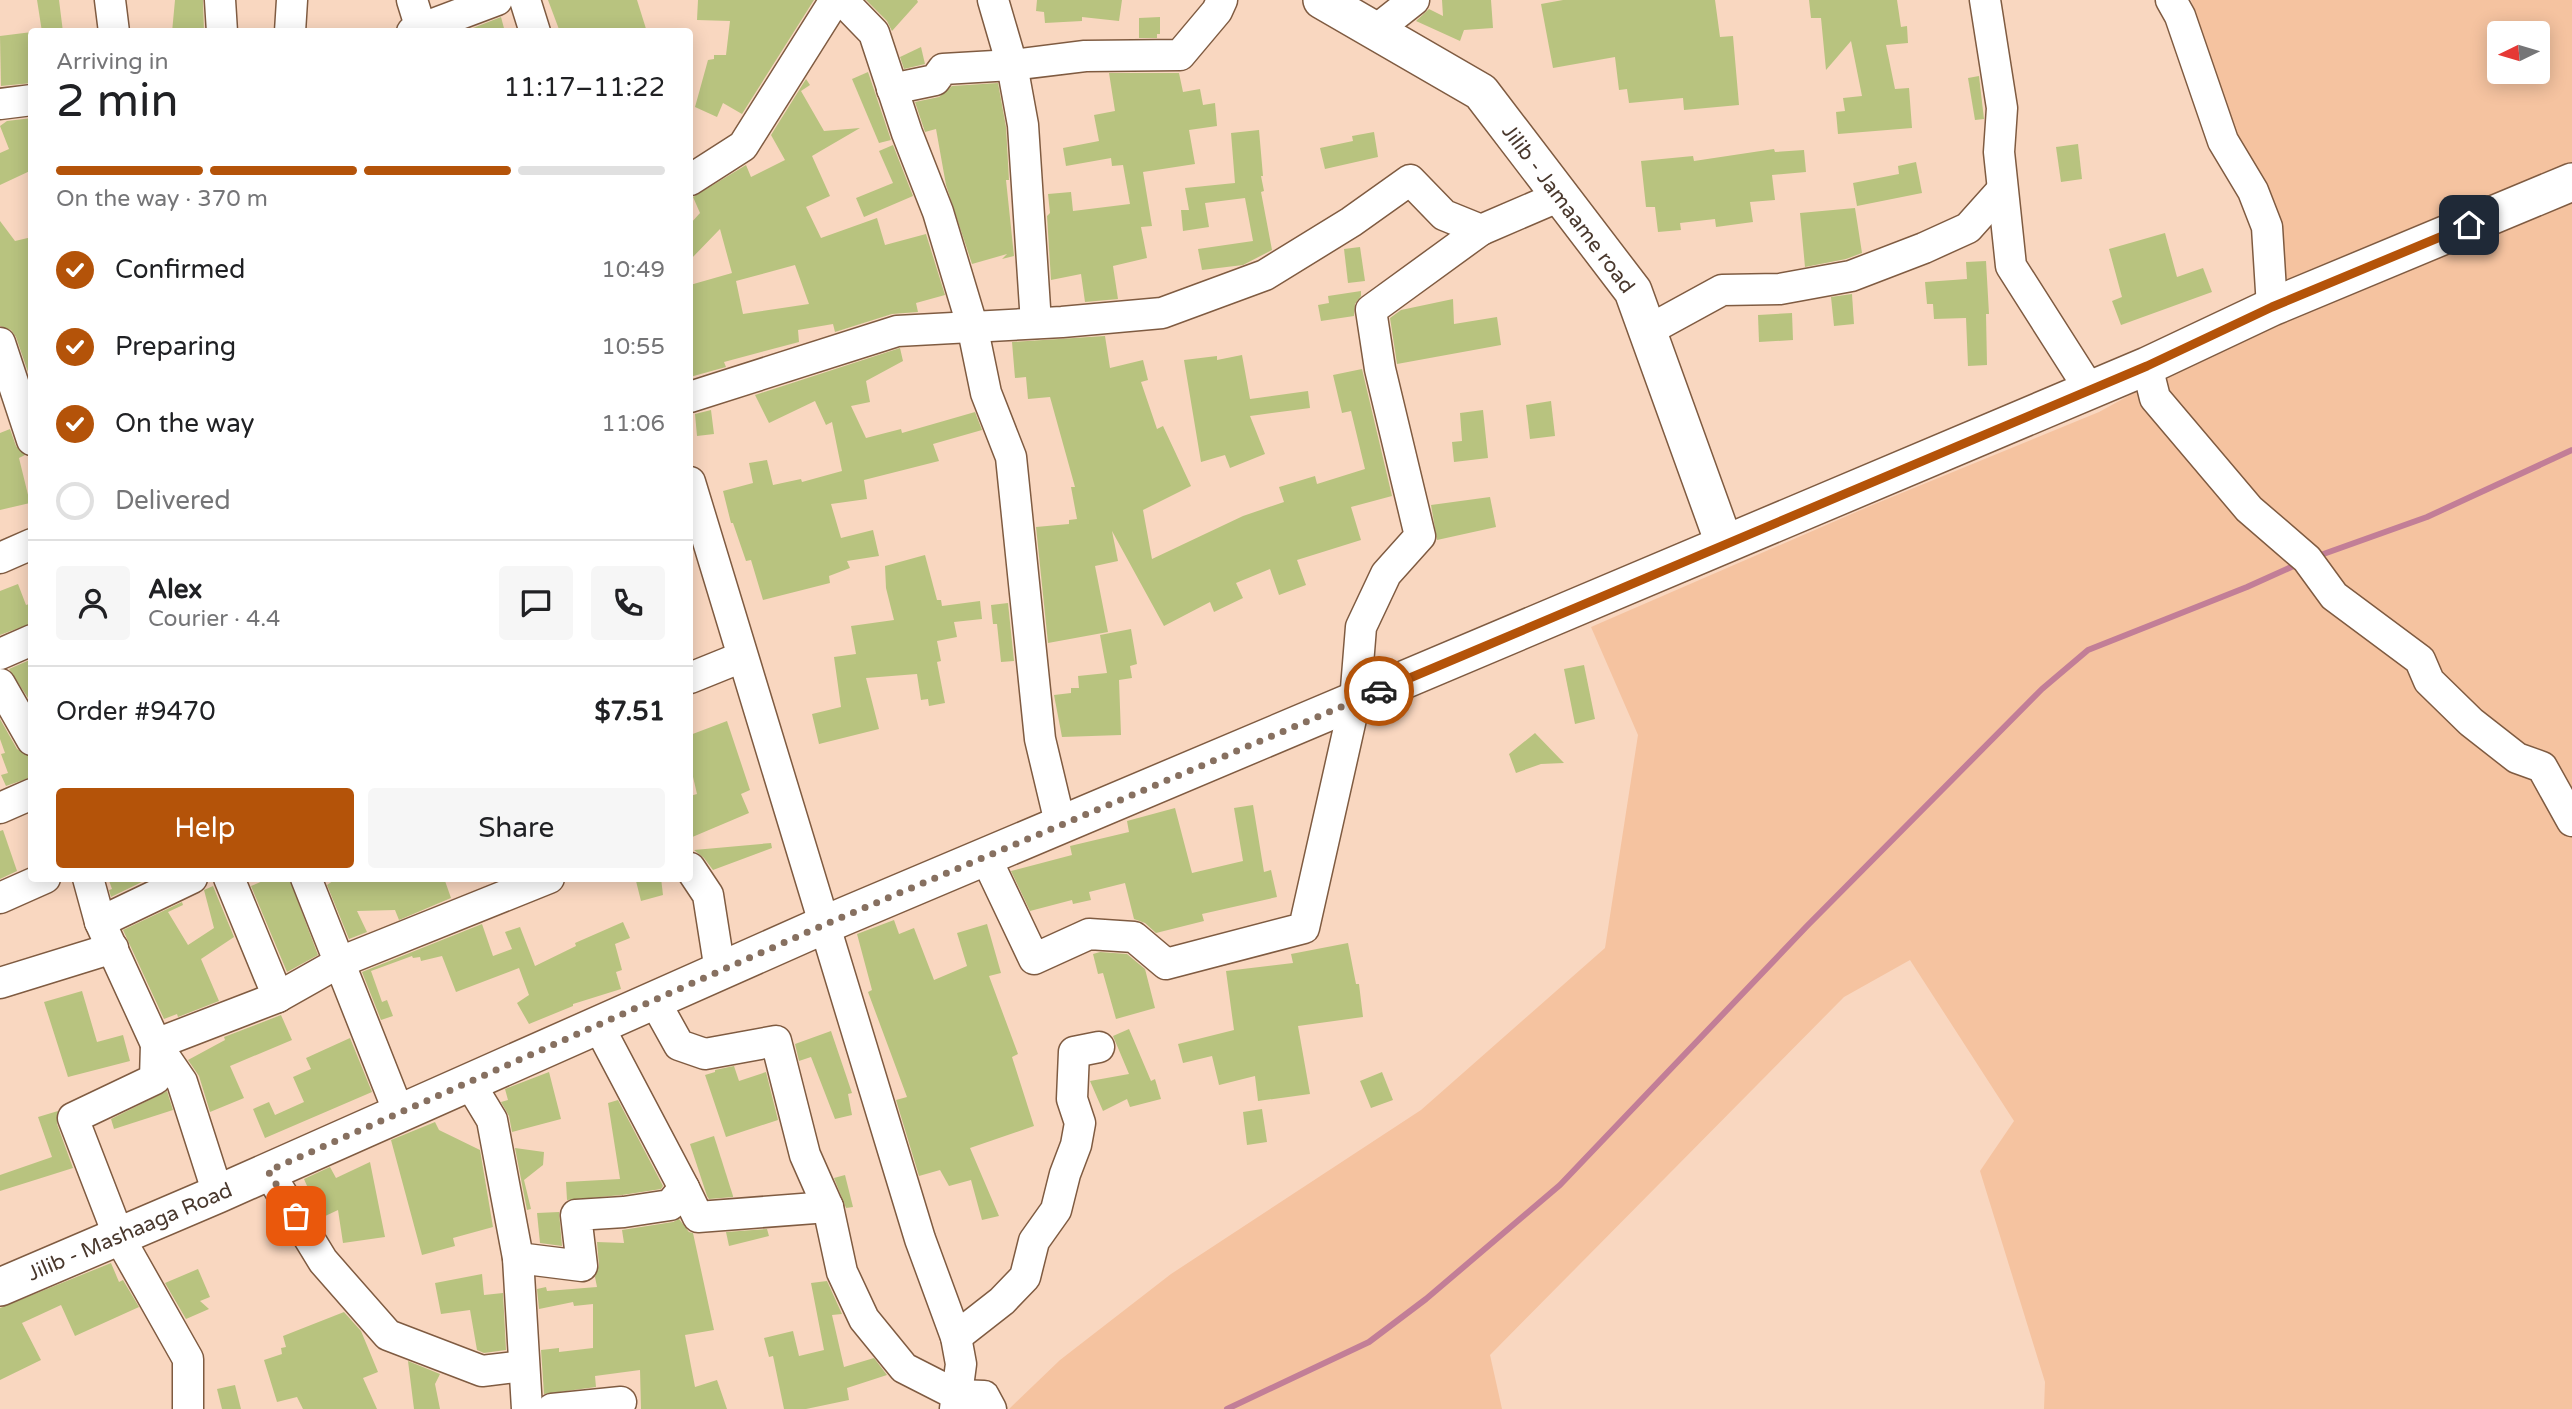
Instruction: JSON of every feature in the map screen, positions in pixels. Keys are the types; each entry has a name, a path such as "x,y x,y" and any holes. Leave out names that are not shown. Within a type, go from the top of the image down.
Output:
{"main road":[{"name":"Jilib - Jamaame road","path":"1322,0 1481,92 1633,291 1724,542"},
{"name":"Jilib - Mashaaga Road","path":"0,1287 218,1194 826,924 1061,827 1724,542 2147,366 2272,307 2572,182"}],"street":[{"path":"110,0 114,28"},
{"path":"220,0 222,28"},
{"path":"290,28 292,0"},
{"path":"416,23 497,0"},
{"path":"525,0 534,28"},
{"path":"693,178 743,146 835,0"},
{"path":"842,0 874,33 938,212 972,325 986,393 1012,457 1040,738 1061,827"},
{"path":"993,0 1012,65 1023,125 1036,323"},
{"path":"892,89 935,80 943,69 1012,65 1086,56 1180,55 1217,11 1222,0"},
{"path":"1376,30 1414,0"},
{"path":"1985,0 2002,108 1999,152 2011,266 2090,390"},
{"path":"2171,0 2180,16 2223,141 2253,191 2267,227 2272,307"},
{"path":"0,104 28,100"},
{"path":"693,396 897,331 1162,313 1265,275 1351,222 1409,180 1444,215 1481,230"},
{"path":"1647,331 1722,290 1780,289 1851,276 1924,248 1968,228 2003,190"},
{"path":"986,858 1034,959 1089,934 1134,937 1166,964 1304,928 1355,701 1361,626 1386,574 1420,536 1380,369 1371,310 1481,230 1560,197"},
{"path":"0,343 21,423"},
{"path":"2147,366 2155,398 2249,509 2307,559 2333,596 2420,660 2429,681 2471,722 2516,758 2542,767 2572,821"},
{"path":"693,498 826,924 920,1238 956,1337 961,1364 956,1402"},
{"path":"0,558 28,546"},
{"path":"0,654 28,642"},
{"path":"693,677 742,657"},
{"path":"0,684 28,733"},
{"path":"0,808 28,796"},
{"path":"693,872 708,895 720,971"},
{"path":"0,898 36,882"},
{"path":"89,882 106,935 156,1044 182,1082 218,1194"},
{"path":"0,983 106,935 186,882"},
{"path":"231,882 278,997"},
{"path":"308,882 399,1113"},
{"path":"156,1044 278,997 340,962 536,882"},
{"path":"654,1000 679,1045 705,1054 776,1041 805,1156 828,1207 842,1272 864,1319 904,1368 956,1402 984,1396 991,1409"},
{"path":"598,1025 698,1217 828,1207"},
{"path":"156,1044 155,1079 72,1118 119,1237 188,1359 188,1409"},
{"path":"956,1337 1002,1301 1025,1277 1034,1241 1056,1210 1076,1144 1080,1122 1072,1099 1074,1052 1100,1047"},
{"path":"469,1082 492,1120 518,1258 527,1409"},
{"path":"268,1171 323,1261 388,1335 482,1371 524,1366"},
{"path":"518,1258 582,1266 576,1214 624,1212 670,1205 684,1188"},
{"path":"552,1409 621,1402"}],"shaded area":[{"path":"2191,0 2572,0 2572,165 2290,289"},
{"path":"2572,199 2572,1409 2044,1409 2045,1382 1980,1171 2014,1121 1910,960 1844,997 1490,1355 1502,1409 1009,1409 1060,1360 1171,1274 1421,1110 1605,948 1638,735 1591,627 1870,506 2099,412 2247,331"}],"building":[{"path":"37,0 59,0 62,28 41,28"},
{"path":"175,0 203,0 204,28 172,28"},
{"path":"548,0 637,0 646,28 558,28"},
{"path":"698,0 814,0 742,114 723,103 717,117 695,107 708,60 714,59 714,55 726,55 730,21 697,20"},
{"path":"866,0 918,2 892,31 887,21"},
{"path":"1037,0 1122,0 1119,21 1082,17 1082,21 1045,23 1044,12 1036,11"},
{"path":"1442,0 1491,0 1493,28 1464,30 1460,41 1416,21 1429,9 1443,16"},
{"path":"1563,0 1715,0 1720,37 1733,36 1739,105 1684,110 1683,98 1629,103 1627,89 1619,90 1615,57 1553,68 1541,4"},
{"path":"1809,0 1897,0 1901,27 1907,26 1908,43 1886,45 1895,89 1909,88 1912,128 1838,134 1836,112 1845,111 1843,98 1862,96 1851,41 1826,70 1821,18 1811,18"},
{"path":"501,17 504,28 473,28"},
{"path":"1160,17 1160,34 1157,34 1157,38 1139,38 1139,18"},
{"path":"28,32 28,83 1,86 0,36"},
{"path":"921,47 925,64 904,69 900,57"},
{"path":"868,72 891,140 879,143 852,79"},
{"path":"1109,73 1179,73 1183,92 1200,89 1203,105 1215,103 1217,126 1189,130 1195,164 1143,172 1152,226 1141,227 1147,258 1113,266 1118,299 1085,302 1081,274 1051,280 1048,194 1071,192 1073,211 1130,204 1123,165 1112,166 1111,158 1066,166 1063,148 1099,141 1094,115 1115,111"},
{"path":"1979,76 1984,119 1975,120 1968,78"},
{"path":"806,79 810,85 801,91 824,131 860,128 812,156 830,196 806,207 821,238 877,218 885,245 926,234 945,295 916,303 918,312 892,314 835,332 833,324 798,330 799,342 724,362 726,367 693,376 693,284 732,273 720,229 693,257 693,221 700,213 693,197 746,165 751,177 785,160 771,135","holes":["795,265 809,304 743,314 736,281"]},
{"path":"998,83 1006,127 1009,180 1006,180 1014,256 1002,259 1007,254 972,264 946,185 936,129 925,132 915,102 939,97 952,86"},
{"path":"28,118 28,172 0,185 0,153 9,149 0,126 7,121"},
{"path":"1259,130 1264,191 1261,192 1272,250 1243,265 1202,270 1198,249 1253,241 1245,198 1205,203 1209,227 1183,231 1181,210 1189,210 1185,188 1235,183 1231,133"},
{"path":"1374,132 1378,157 1325,169 1320,148 1353,141 1352,136"},
{"path":"2078,144 2082,179 2061,182 2056,147"},
{"path":"893,145 913,196 864,217 856,198 893,183 879,151"},
{"path":"1774,149 1775,152 1804,150 1806,172 1772,175 1775,200 1750,202 1753,222 1716,227 1715,219 1680,223 1681,230 1658,232 1655,207 1646,207 1641,161 1693,156 1694,161"},
{"path":"1916,162 1922,193 1857,206 1853,183 1899,174 1898,166"},
{"path":"1855,208 1862,253 1805,267 1800,213"},
{"path":"0,221 15,241 28,238 28,372 16,337 11,330 0,326"},
{"path":"2165,233 2177,277 2203,268 2212,292 2121,325 2112,301 2122,297 2109,249"},
{"path":"1360,247 1365,281 1348,283 1344,249"},
{"path":"1986,261 1989,314 1986,314 1987,365 1968,366 1966,318 1934,319 1933,304 1927,304 1925,282 1967,279 1966,262"},
{"path":"1361,291 1355,304 1354,316 1321,321 1318,305 1329,303 1328,296"},
{"path":"1852,294 1854,324 1834,326 1831,297"},
{"path":"1453,299 1454,324 1497,317 1501,345 1397,364 1390,318 1401,310"},
{"path":"1792,313 1793,340 1759,342 1758,315"},
{"path":"1105,336 1110,368 1143,360 1148,380 1141,382 1157,429 1163,426 1191,486 1143,510 1152,559 1243,516 1284,502 1279,487 1315,476 1317,484 1365,469 1351,411 1342,413 1333,375 1362,369 1392,496 1351,507 1361,540 1297,560 1306,585 1279,595 1270,569 1236,583 1243,598 1214,612 1210,602 1164,626 1112,531 1118,561 1095,566 1108,632 1048,643 1036,527 1069,524 1069,520 1077,519 1071,487 1075,487 1050,397 1028,399 1026,377 1015,378 1012,342"},
{"path":"900,348 903,361 866,381 870,402 851,406 866,438 901,429 902,433 975,412 982,430 933,444 939,461 864,480 867,499 831,504 841,538 873,530 879,556 847,561 850,568 829,576 830,583 763,600 751,560 746,561 731,523 723,491 753,483 749,463 767,460 773,485 801,479 802,482 842,471 832,422 826,425 815,401 769,423 755,395"},
{"path":"1242,355 1250,399 1308,391 1310,408 1250,416 1265,454 1230,468 1225,455 1201,462 1184,360 1217,356 1217,360"},
{"path":"1551,401 1555,436 1530,439 1526,405"},
{"path":"711,410 714,434 697,436 695,414"},
{"path":"1483,410 1488,458 1454,462 1452,442 1462,441 1460,413"},
{"path":"10,429 16,446 25,455 19,458 28,503 0,510 0,433"},
{"path":"1490,497 1496,527 1437,540 1431,505"},
{"path":"925,555 937,600 941,600 942,606 980,601 982,619 954,622 957,637 937,641 941,661 937,662 945,703 929,706 928,699 921,700 917,674 866,678 879,729 819,744 812,714 841,707 834,657 856,654 851,626 894,620 886,588 885,566"},
{"path":"18,584 28,604 28,624 0,635 0,591"},
{"path":"1008,603 1014,661 1001,662 997,624 993,624 991,605"},
{"path":"1131,629 1137,664 1130,666 1132,678 1119,680 1121,735 1062,737 1054,695 1071,693 1071,688 1079,688 1078,676 1107,673 1100,635"},
{"path":"28,661 28,698 9,669"},
{"path":"1584,665 1595,719 1575,724 1564,669"},
{"path":"0,719 17,749 28,755 28,778 6,786 1,775 8,773 1,754 5,753 0,739"},
{"path":"727,721 750,790 741,794 749,813 693,837 693,795 697,794 693,777 693,734"},
{"path":"1535,733 1564,763 1541,764 1516,773 1509,754"},
{"path":"1253,805 1264,872 1271,870 1277,897 1202,914 1204,921 1156,933 1145,923 1134,919 1125,883 1089,892 1091,900 1073,904 1072,900 1030,911 1011,871 1072,855 1070,846 1129,832 1127,821 1175,808 1192,873 1243,861 1234,808"},
{"path":"3,830 17,871 0,879 0,831"},
{"path":"771,843 772,848 713,870 694,850"},
{"path":"109,882 142,882 111,897 109,890 112,889"},
{"path":"260,882 291,882 318,955 287,972 251,886"},
{"path":"331,882 445,882 451,898 399,920 395,910 357,911 367,932 349,939 327,885"},
{"path":"636,882 661,882 663,895 641,901"},
{"path":"213,886 234,937 201,959 219,1001 178,1017 177,1014 164,1019 123,930 182,902 183,905 168,912 188,945 214,928 204,890"},
{"path":"894,920 899,934 914,928 934,980 967,966 957,933 987,924 1001,973 989,976 1018,1054 1012,1057 1034,1126 970,1148 999,1216 982,1220 971,1180 949,1186 940,1170 919,1176 896,1100 907,1097 868,992 872,990 857,934"},
{"path":"623,922 630,938 615,944 622,970 616,972 621,989 573,1004 529,1024 517,1003 529,995 519,968 456,992 442,956 421,961 420,957 412,956 371,971 382,1002 387,1000 393,1016 381,1020 362,972 482,924 493,956 512,949 505,932 520,927 535,966 576,946 575,943"},
{"path":"1348,943 1356,984 1359,984 1363,1017 1298,1026 1310,1094 1258,1101 1255,1076 1219,1085 1212,1056 1183,1063 1178,1044 1234,1030 1226,971 1293,963 1291,954"},
{"path":"1093,954 1127,954 1145,969 1155,1008 1116,1019 1103,973 1098,974"},
{"path":"82,991 97,1042 123,1035 130,1061 68,1077 44,1002"},
{"path":"281,1015 292,1040 230,1066 244,1098 210,1112 199,1076 188,1060 225,1040 224,1037"},
{"path":"1129,1029 1151,1081 1155,1079 1161,1099 1130,1107 1127,1099 1103,1111 1090,1081 1129,1074 1113,1036"},
{"path":"831,1031 852,1093 848,1094 852,1115 835,1119 811,1057 799,1061 795,1044"},
{"path":"350,1038 372,1092 265,1138 253,1109 269,1102 275,1115 304,1102 293,1077 311,1069 306,1058"},
{"path":"734,1066 739,1081 766,1072 778,1120 726,1137 705,1075"},
{"path":"549,1072 561,1119 512,1132 509,1116 501,1102 508,1100 505,1089"},
{"path":"1382,1072 1393,1100 1371,1108 1360,1081"},
{"path":"167,1091 173,1110 114,1129 111,1119"},
{"path":"618,1100 663,1186 661,1189 622,1195 567,1200 566,1182 620,1179 608,1103"},
{"path":"1262,1109 1267,1142 1247,1145 1243,1112"},
{"path":"58,1111 57,1124 73,1168 0,1191 0,1175 52,1157 38,1117"},
{"path":"435,1122 439,1130 480,1150 493,1227 453,1238 455,1246 422,1255 391,1140"},
{"path":"714,1136 733,1197 709,1199 690,1144"},
{"path":"515,1148 544,1152 543,1165 524,1180 531,1209 527,1210"},
{"path":"370,1162 385,1237 343,1243 338,1210 321,1218 304,1179 330,1167 336,1178"},
{"path":"845,1175 853,1207 846,1208 834,1178"},
{"path":"559,1212 562,1246 540,1243 537,1213"},
{"path":"679,1219 689,1232 693,1233 714,1330 685,1335 695,1387 717,1380 727,1409 641,1409 640,1370 595,1376 596,1387 544,1394 541,1350 559,1348 559,1352 593,1348 593,1304 574,1306 573,1302 539,1309 537,1289 546,1287 547,1291 597,1287 597,1242 624,1243 622,1230"},
{"path":"767,1229 769,1236 729,1246 726,1232"},
{"path":"111,1263 119,1282 123,1280 139,1307 75,1336 61,1305 22,1323 41,1360 0,1380 0,1308"},
{"path":"198,1269 210,1297 200,1301 209,1309 186,1319 165,1283"},
{"path":"482,1274 484,1295 503,1293 506,1350 484,1353 477,1350 470,1310 441,1314 435,1283"},
{"path":"827,1281 842,1314 832,1315 844,1367 874,1358 887,1375 847,1388 849,1400 806,1409 784,1409 773,1356 769,1357 764,1338 793,1331 799,1356 824,1350 811,1283"},
{"path":"344,1312 361,1331 378,1372 363,1378 377,1409 303,1409 297,1397 277,1402 264,1360 282,1354 281,1348 286,1347 283,1336"},
{"path":"408,1361 440,1374 435,1384 440,1409 414,1409"},
{"path":"235,1385 241,1409 222,1409 217,1389"}],"waterway":[{"path":"2315,557 2427,517 2572,450"},
{"path":"1227,1409 1369,1342 1426,1299 1560,1185 1807,926 2042,689 2088,650 2298,564"}],"way so far":[{"path":"296,1216 268,1171 826,924 1379,691"}],"route":[{"path":"1379,691 1724,542 2147,366 2272,307 2469,225"}]}
